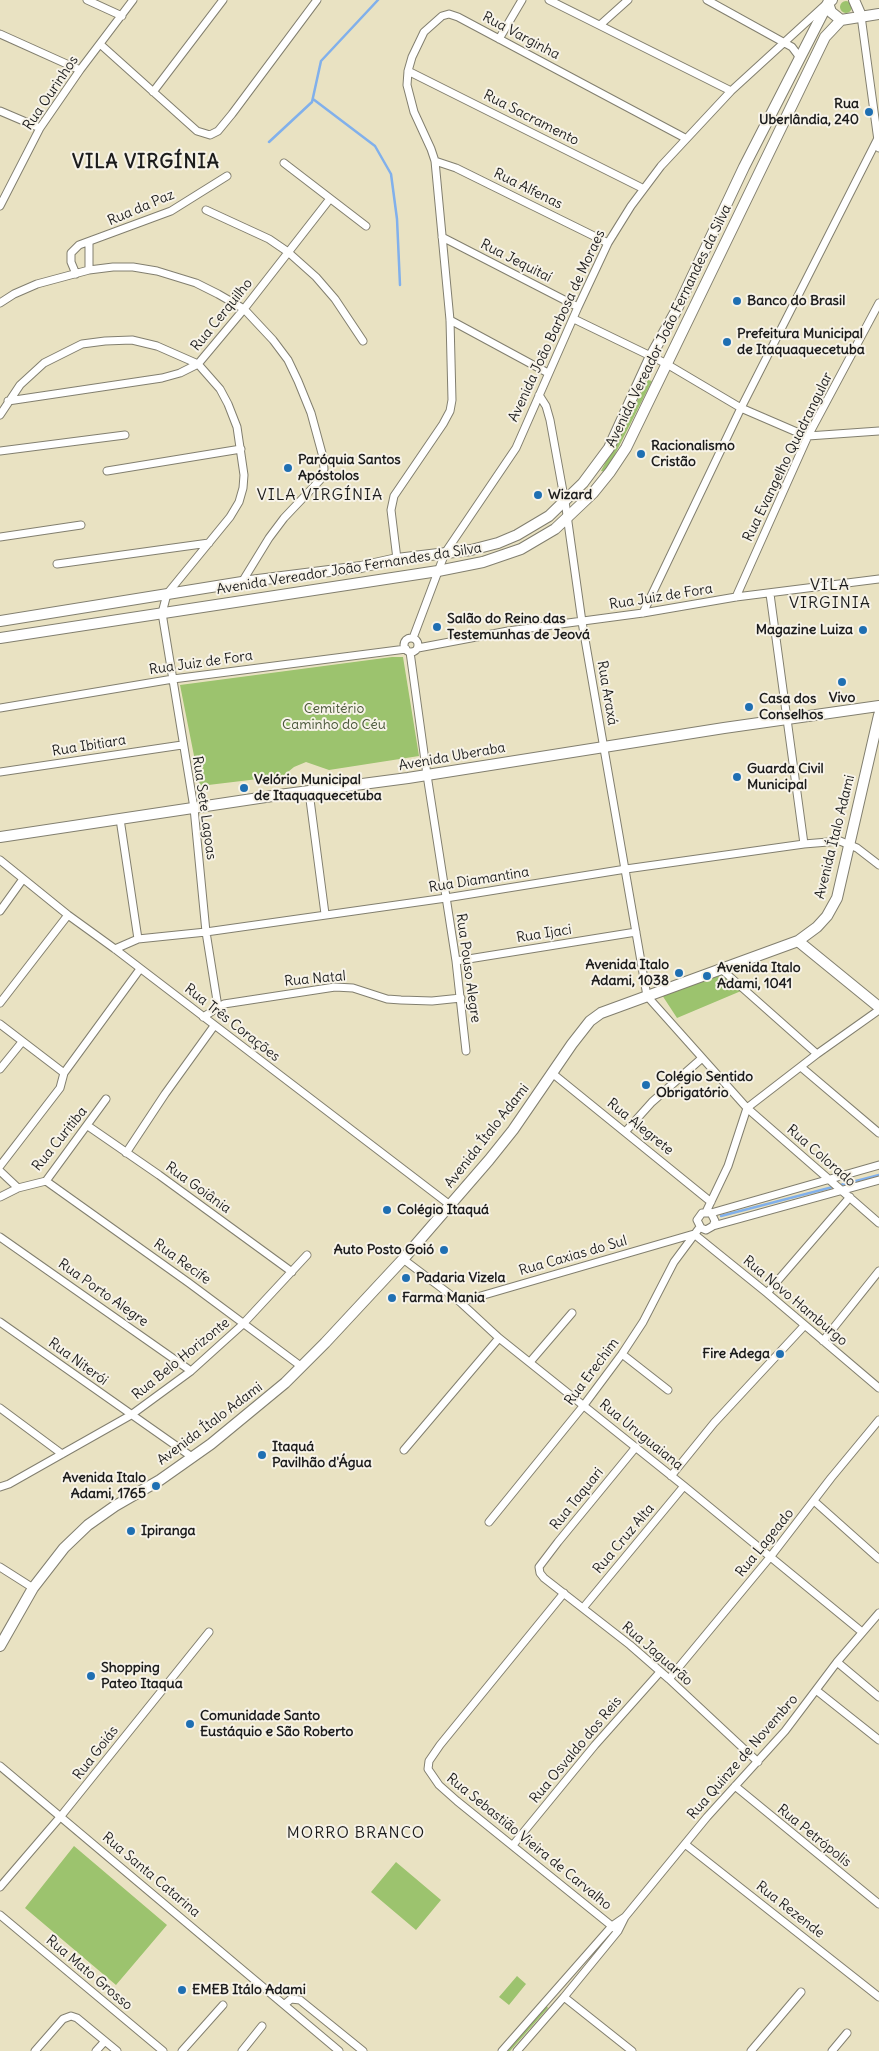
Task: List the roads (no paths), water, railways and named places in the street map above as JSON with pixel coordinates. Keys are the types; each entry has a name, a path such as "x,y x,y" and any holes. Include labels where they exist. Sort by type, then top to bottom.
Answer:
{"main road":[{"path":"854,0 861,16"},
{"path":"830,2 831,12 841,20 879,14"},
{"name":"Avenida Vereador João Fernandes da Silva","path":"0,621 242,582 361,567 397,559 486,546 517,535 549,516 565,503 597,466 609,448 651,356 676,311 728,202 830,2"},
{"name":"Avenida Vereador João Fernandes da Silva","path":"0,638 438,571 483,562 521,549 547,534 567,518 605,479 626,448 824,37 841,20"},
{"path":"728,202 741,210"},
{"path":"89,606 92,624"},
{"name":"Avenida Uberaba","path":"0,837 879,706"},
{"name":"Avenida Ítalo Adami","path":"0,1646 34,1588 64,1548 88,1525 115,1506 160,1480 192,1457 286,1383 302,1367 403,1259 513,1130 590,1021 601,1013 798,941 817,927 832,908 841,883 848,843 879,715"},
{"path":"798,941 879,1009"}],"street":[{"path":"88,0 122,16"},
{"name":"Rua Ourinhos","path":"0,206 40,128 80,70 133,0"},
{"path":"153,92 223,0"},
{"path":"100,44 197,131 210,135 218,132 316,0"},
{"path":"499,39 522,0"},
{"path":"549,0 731,91"},
{"path":"600,25 628,0"},
{"path":"707,0 792,47 799,60"},
{"name":"Avenida João Barbosa de Moraes","path":"438,571 445,553 516,448 548,372 608,243 642,188 731,91 782,43 830,2"},
{"name":"Rua Varginha","path":"397,559 391,510 394,496 443,424 450,411 452,400 450,320 435,161 409,96 408,70 424,32 442,16 449,14 458,17 686,138"},
{"path":"861,16 879,148"},
{"path":"0,34 80,70"},
{"name":"Rua Sacramento","path":"408,70 642,188"},
{"path":"0,111 40,128"},
{"path":"643,613 741,408 878,138"},
{"name":"Rua Alfenas","path":"435,161 456,168 608,243"},
{"path":"284,163 329,200 366,226"},
{"name":"Rua da Paz","path":"76,274 71,262 71,253 79,245 170,211 228,176"},
{"name":"Rua Cerquilho","path":"8,401 162,378 180,373 198,364 244,309 329,200"},
{"path":"206,210 269,239 288,252 316,277 329,292 347,314 363,341"},
{"name":"Rua Jequitaí","path":"442,238 578,306"},
{"path":"89,242 89,270"},
{"path":"0,303 14,294 37,284 89,270 123,267 157,271 196,283 244,309 274,340 288,360 311,413 324,456 324,468 320,480 278,526 242,582"},
{"name":"Rua Evangelho Quadrangular","path":"736,597 808,436 879,303"},
{"path":"574,319 666,363 741,408 808,436 879,431"},
{"path":"450,320 548,372"},
{"path":"0,415 20,386 44,363 82,344 105,341 132,340 157,346 198,364 220,389 237,427 244,475 243,488 239,502 209,543 167,594 162,613"},
{"name":"Rua Araxá","path":"539,395 546,406 550,420 565,503 582,622 647,996"},
{"path":"0,451 125,435"},
{"path":"107,471 241,449"},
{"path":"0,537 81,525"},
{"path":"57,564 209,543"},
{"path":"413,638 438,571"},
{"name":"Rua Juiz de Fora","path":"418,648 508,631 643,613 736,597 879,579"},
{"path":"770,594 804,844"},
{"name":"Rua Sete Lagoas","path":"162,613 194,808 206,932 218,1006"},
{"path":"413,638 418,643 418,648 414,651 408,651 405,641 413,638"},
{"name":"Rua Juiz de Fora","path":"0,708 173,679 408,651"},
{"name":"Rua Pouso Alegre","path":"408,651 456,961 466,1051"},
{"name":"Rua Ibitiara","path":"0,772 182,744"},
{"path":"309,792 325,914"},
{"path":"120,819 138,939"},
{"name":"Rua Diamantina","path":"115,949 138,939 206,932 446,898 626,869 804,844 840,841 848,843"},
{"path":"848,843 879,865"},
{"name":"Rua Três Corações","path":"0,860 68,915 450,1205"},
{"path":"0,911 23,879"},
{"path":"0,1003 68,915"},
{"name":"Rua Ijaci","path":"456,961 636,932"},
{"path":"720,968 817,1054"},
{"path":"0,1166 60,1088 64,1073 140,969"},
{"name":"Rua Natal","path":"203,1017 218,1006 239,1001 335,987 353,988 387,999 432,1002 461,998"},
{"name":"Rua Colorado","path":"647,996 701,1059 747,1108 879,1223"},
{"path":"708,1213 711,1202 728,1166 747,1108 879,1009"},
{"path":"0,1024 64,1073"},
{"path":"126,1153 165,1094 214,1026"},
{"path":"0,1070 22,1042"},
{"path":"626,1132 652,1102 701,1059"},
{"path":"801,1067 879,1134"},
{"name":"Rua Alegrete","path":"552,1073 711,1202"},
{"name":"Rua Curitiba","path":"0,1197 18,1188 46,1181 106,1099"},
{"name":"Rua Goiânia","path":"88,1126 292,1272"},
{"path":"708,1213 879,1165"},
{"path":"0,1170 18,1188"},
{"path":"700,1227 706,1230 841,1188 879,1180"},
{"name":"Rua Recife","path":"46,1181 244,1323 302,1367"},
{"path":"767,1293 850,1197"},
{"path":"708,1213 714,1217 714,1226"},
{"name":"Rua Erechim","path":"489,1522 584,1405 622,1354 643,1322 674,1262 700,1227 697,1220 698,1216 708,1213"},
{"name":"Rua Novo Hamburgo","path":"694,1234 878,1385"},
{"name":"Rua Caxias do Sul","path":"460,1302 694,1234"},
{"name":"Rua Porto Alegre","path":"0,1237 191,1371"},
{"name":"Rua Belo Horizonte","path":"0,1487 9,1484 131,1415 191,1371 244,1323 307,1256"},
{"name":"Rua Uruguaiana","path":"403,1259 460,1302 499,1338 771,1556 862,1632"},
{"path":"823,1341 879,1271"},
{"path":"530,1362 572,1313"},
{"name":"Rua Niterói","path":"0,1322 192,1457"},
{"path":"671,1476 721,1415 804,1326"},
{"path":"404,1450 499,1338"},
{"path":"622,1354 668,1390"},
{"path":"0,1408 62,1454"},
{"name":"Rua Lageado","path":"669,1680 879,1420"},
{"name":"Rua Taquari","path":"539,1567 636,1447"},
{"name":"Rua Cruz Alta","path":"583,1608 684,1486"},
{"path":"814,1501 879,1559"},
{"path":"0,1567 34,1588"},
{"name":"Rua Jaguarão","path":"539,1567 540,1573 544,1578 660,1672 758,1762"},
{"name":"Rua Sebastião Vieira de Carvalho","path":"564,1593 440,1745 429,1761 428,1769 439,1785 618,1931"},
{"name":"Rua Quinze de Novembro","path":"517,2051 618,1931 625,1917 685,1844 785,1731 837,1662 879,1613"},
{"name":"Rua Goiás","path":"0,1887 62,1816 209,1632"},
{"path":"837,1662 879,1697"},
{"name":"Rua Osvaldo dos Reis","path":"513,1845 595,1745 660,1672"},
{"path":"816,1690 879,1740"},
{"name":"Rua Santa Catarina","path":"0,1766 62,1816 339,2051"},
{"name":"Rua Petrópolis","path":"735,1786 879,1904"},
{"name":"Rua Rezende","path":"685,1844 879,1997"},
{"name":"Rua Mato Grosso","path":"0,1915 162,2051"},
{"name":"Rua Quinze de Novembro","path":"502,2051 612,1926 625,1917"},
{"path":"751,2051 802,1992"},
{"path":"564,1997 632,2051"},
{"path":"285,2004 292,1999 300,2000 363,2051"},
{"path":"547,1999 555,2007"},
{"path":"182,2051 222,2004"},
{"path":"35,2051 67,2017 77,2018 117,2051"},
{"path":"242,2051 262,2026"},
{"path":"832,2051 847,2033"},
{"path":"96,2051 105,2041"}],"waterway":[{"path":"269,142 312,102 321,61 378,0"},
{"path":"313,99 375,146 391,174 397,219 400,285"},
{"path":"721,1216 879,1175"}],"place":[{"name":"Rua Uberlândia, 240","path":"869,112"},
{"name":"Banco do Brasil","path":"737,301"},
{"name":"Prefeitura Municipal de Itaquaquecetuba","path":"727,342"},
{"name":"Racionalismo Cristão","path":"641,454"},
{"name":"Paróquia Santos Apóstolos","path":"288,468"},
{"name":"Wizard","path":"538,495"},
{"name":"Salão do Reino das Testemunhas de Jeová","path":"437,627"},
{"name":"Magazine Luiza","path":"863,630"},
{"name":"Vivo","path":"842,682"},
{"name":"Casa dos Conselhos","path":"749,707"},
{"name":"Guarda Civil Municipal","path":"737,777"},
{"name":"Velório Municipal de Itaquaquecetuba","path":"244,788"},
{"name":"Avenida Italo Adami, 1038","path":"679,973"},
{"name":"Avenida Italo Adami, 1041","path":"707,976"},
{"name":"Colégio Sentido Obrigatório","path":"646,1085"},
{"name":"Colégio Itaquá","path":"387,1210"},
{"name":"Auto Posto Goió","path":"444,1250"},
{"name":"Padaria Vizela","path":"406,1278"},
{"name":"Farma Mania","path":"392,1298"},
{"name":"Fire Adega","path":"780,1354"},
{"name":"Itaquá Pavilhão d'Água","path":"262,1455"},
{"name":"Avenida Italo Adami, 1765","path":"156,1486"},
{"name":"Ipiranga","path":"131,1531"},
{"name":"Shopping Pateo Itaqua","path":"91,1676"},
{"name":"Comunidade Santo Eustáquio e São Roberto","path":"190,1724"},
{"name":"EMEB Itálo Adami","path":"182,1990"}],"district":[{"name":"VILA VIRGÍNIA","path":"146,163"},
{"name":"VILA VIRGÍNIA","path":"320,495"},
{"name":"VILA VIRGINIA","path":"830,594"},
{"name":"MORRO BRANCO","path":"356,1833"}],"park label":[{"name":"Cemitério Caminho do Céu","path":"334,718"}]}
